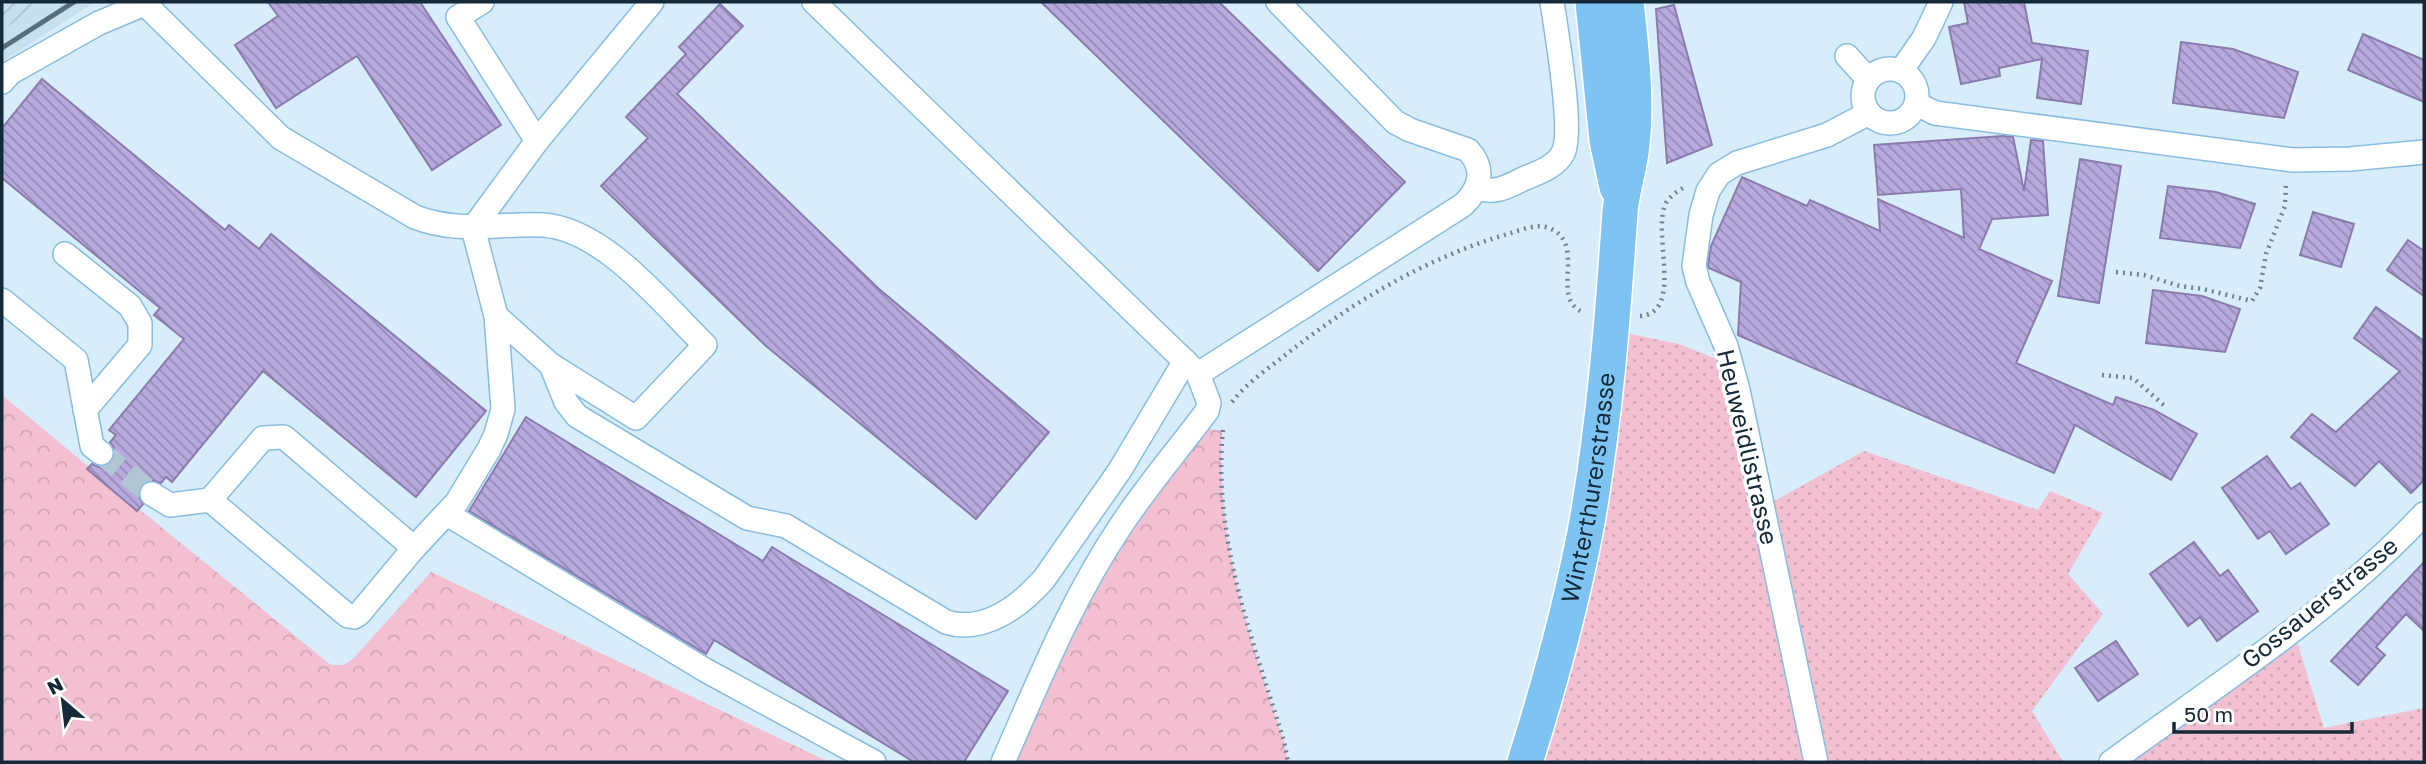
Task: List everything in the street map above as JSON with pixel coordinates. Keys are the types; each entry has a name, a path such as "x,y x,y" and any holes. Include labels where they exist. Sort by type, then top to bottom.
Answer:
{"highway":[{"path":"1593,2 1607,140 1621,208"},
{"path":"1621,208 1634,119 1626,2"},
{"name":"Winterthurerstrasse","path":"1525,762 1559,649 1587,520 1606,384 1621,208"}],"street":[{"path":"482,2 458,17 537,141"},
{"path":"473,228 537,141 652,2"},
{"path":"814,2 1192,368 1209,403 1207,411 1143,493 1096,565 1046,665 1003,762"},
{"path":"551,365 566,402 577,416 747,518 786,526 946,622 962,626 980,623 1003,614 1044,579 1192,368 1463,205 1477,188 1479,168 1475,157 1468,150 1395,122 1278,2"},
{"path":"1477,188 1492,191 1503,189 1552,165 1564,151 1564,96 1552,2"},
{"path":"1901,71 1924,38 1941,2"},
{"path":"2,82 10,73 99,23 147,3 281,138 415,217 446,227 542,225 562,227 579,233 601,246 629,270 705,345 636,418 551,365 496,316"},
{"path":"1847,56 1868,79"},
{"path":"1883,69 1901,71 1908,75 1917,88 1917,104 1912,113 1895,123 1876,120 1869,113 1863,96 1868,79 1883,69"},
{"path":"1917,104 1935,113 2284,159 2350,159 2424,152"},
{"path":"1715,179 1737,163 1827,135 1869,113"},
{"name":"Heuweidlistrasse","path":"1715,179 1703,203 1694,266 1732,365 1816,762"},
{"path":"210,500 351,617 359,614 457,502 489,449 501,422 503,409 496,316 473,228"},
{"path":"65,254 130,306 140,323 140,345 85,410"},
{"path":"2,300 76,360 92,446 101,453"},
{"path":"152,494 170,505 210,500 263,438 284,437 414,548"},
{"path":"447,514 705,670 874,762"},
{"name":"Gossauerstrasse","path":"2111,762 2335,597 2374,565 2424,514"}],"path":[{"path":"2116,272 2144,275 2180,286 2252,301 2260,288 2266,254 2285,206 2286,181 2271,176 2284,159"},
{"path":"1638,316 1654,312 1662,300 1662,224 1667,202 1675,192 1687,186 1715,179"},
{"path":"1229,409 1241,392 1278,361 1362,301 1415,270 1486,240 1524,229 1547,227 1563,238 1569,255 1569,300 1578,310 1589,314"},
{"path":"2102,375 2133,378 2165,407"},
{"path":"1224,424 1221,449 1224,498 1239,597 1284,741 1288,762"}],"shaded area":[{"path":"2,2 45,2 2,30"},
{"path":"45,2 95,2 2,62 2,30"}],"green space":[{"path":"1611,330 1679,344 1732,365 1762,508 1864,451 2038,510 2050,491 2103,513 2068,574 2103,614 2032,711 2063,762 1525,762"},
{"path":"2,395 137,511 139,509 331,665 343,665 352,660 431,572 829,762 2,762"},
{"path":"1195,427 1222,431 1224,512 1230,551 1248,627 1284,741 1288,762 1003,762 1046,665"},
{"path":"2293,629 2324,728 2424,708 2424,762 2111,762"}],"building":[{"path":"268,2 420,2 501,125 432,170 357,56 276,108 235,45 278,16"},
{"path":"1041,2 1219,2 1405,182 1318,271"},
{"path":"1964,2 2024,2 2032,43 2088,51 2081,104 2037,98 2042,59 1999,68 2000,76 1961,84 1949,27 1968,23"},
{"path":"720,4 743,26 677,94 878,288 1049,432 976,519 766,346 601,186 648,138 626,117 686,54 679,47"},
{"path":"1674,5 1712,145 1667,163 1656,9"},
{"path":"2363,34 2424,60 2424,102 2348,70"},
{"path":"2181,42 2233,49 2298,72 2284,118 2173,103"},
{"path":"42,79 225,230 229,225 259,249 271,234 486,411 416,497 263,371 172,482 166,477 161,483 152,480 140,486 138,494 143,504 137,511 87,469 92,464 98,467 106,466 112,461 114,448 110,442 116,435 109,430 184,339 154,315 160,308 2,178 2,128"},
{"path":"2013,137 2024,191 2031,140 2043,141 2048,215 1992,219 1979,249 2052,281 2016,363 2113,405 2116,397 2154,410 2197,434 2171,480 2075,425 2054,473 1738,335 1741,282 1709,268 1708,265 1711,246 1742,177 1807,206 1810,200 1880,231 1878,199 1964,238 1961,189 1878,195 1874,145"},
{"path":"2080,159 2121,166 2099,303 2058,296"},
{"path":"2168,186 2216,192 2255,204 2240,248 2160,238"},
{"path":"2313,212 2354,224 2341,267 2300,255"},
{"path":"2408,240 2424,251 2424,296 2387,270"},
{"path":"2153,290 2202,296 2240,309 2225,352 2146,343"},
{"path":"2376,307 2424,341 2424,480 2411,493 2379,461 2355,486 2291,437 2312,414 2336,432 2400,371 2354,338"},
{"path":"526,417 763,561 772,547 1008,691 964,762 914,762 714,640 706,654 469,511"},
{"path":"2267,456 2291,489 2300,483 2329,524 2286,554 2270,531 2258,539 2222,488"},
{"path":"2194,542 2220,576 2228,570 2258,611 2217,641 2200,617 2188,626 2150,574"},
{"path":"2424,562 2424,631 2406,614 2376,647 2385,655 2358,685 2331,661"},
{"path":"2116,641 2138,674 2098,701 2075,668"}],"tunnel":[{"path":"101,453 152,494"}],"railway":[{"path":"2,48 74,2"}]}
